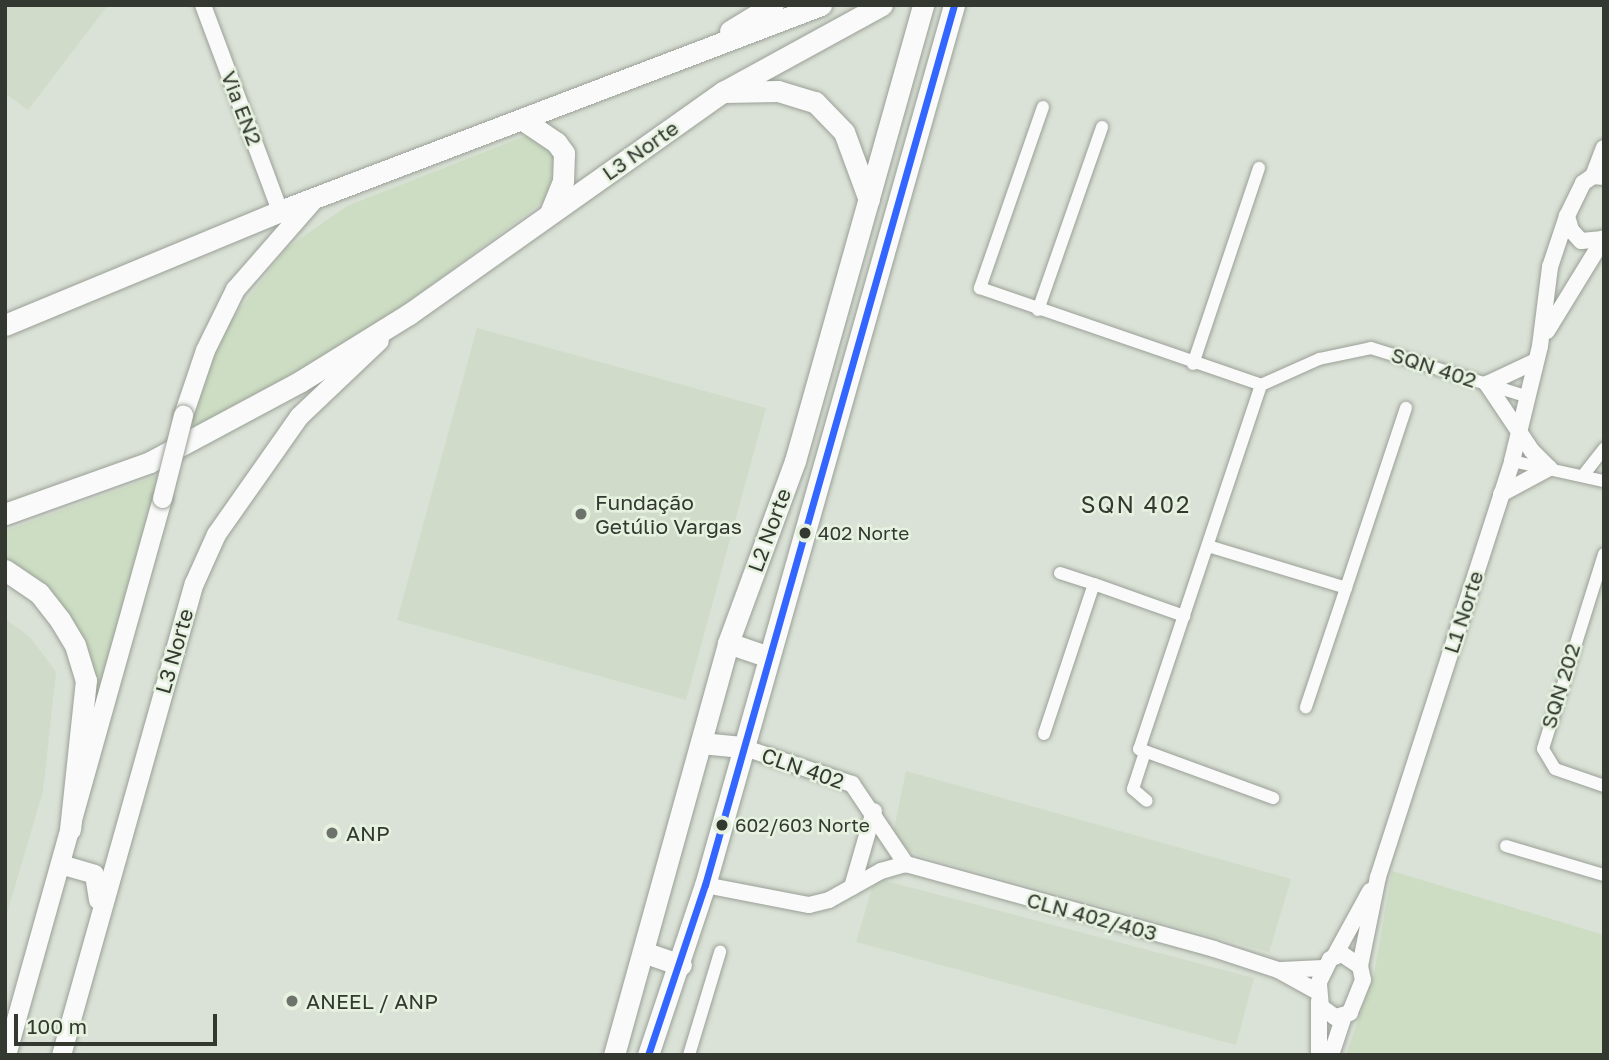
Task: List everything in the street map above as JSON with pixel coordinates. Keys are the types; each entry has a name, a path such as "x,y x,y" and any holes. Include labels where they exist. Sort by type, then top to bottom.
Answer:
{"main road":[{"path":"690,55 773,5"},
{"path":"5,325 280,211 821,5"},
{"name":"L3 Norte","path":"5,514 138,466 206,434 409,314 723,92 882,5"},
{"name":"L2 Norte","path":"648,1055 681,965 705,885 953,6"},
{"name":"L2 Norte","path":"614,1055 728,643 795,461 870,203 922,8"},
{"path":"723,92 778,91 815,102 850,143 870,203"},
{"path":"523,120 545,133 564,153 564,181 550,213"},
{"path":"6,1055 183,415 205,349 235,289 313,200"},
{"name":"L3 Norte","path":"61,1055 97,919 194,583 216,534 299,416 409,314"},
{"path":"5,570 39,593 60,620 75,645 86,680 70,829"},
{"path":"728,643 769,657"},
{"path":"701,743 742,747"},
{"path":"60,864 94,874 99,880 97,919"},
{"path":"642,952 681,965"}],"street":[{"name":"Via EN2","path":"203,5 280,211"},
{"path":"1043,107 980,288 1193,364 1261,385 1139,749 1273,797"},
{"path":"1038,310 1102,127"},
{"name":"L1 Norte","path":"1360,966 1378,877 1512,461 1538,353 1550,267 1567,216 1583,183 1598,176 1604,148"},
{"path":"1193,364 1259,168"},
{"path":"1567,216 1571,230 1581,241 1603,239"},
{"name":"L1 Norte","path":"1538,353 1559,305 1603,239"},
{"name":"SQN 402","path":"1261,385 1319,359 1371,348 1528,397"},
{"path":"1538,353 1487,384 1520,428 1532,451 1549,468"},
{"path":"1306,707 1406,408"},
{"path":"1585,473 1604,449"},
{"path":"1512,461 1585,473 1604,481"},
{"path":"1501,494 1549,468"},
{"path":"1208,545 1346,588"},
{"name":"SQN 202","path":"1603,783 1555,769 1543,749 1604,554"},
{"path":"1060,573 1184,616"},
{"path":"1044,734 1094,584"},
{"name":"CLN 402","path":"742,747 852,784 874,811 906,864"},
{"path":"1145,752 1133,789 1147,801"},
{"path":"852,887 874,811"},
{"path":"1506,846 1604,875"},
{"path":"705,885 786,904 809,905 881,871 906,864"},
{"name":"CLN 402/403","path":"906,864 1279,970 1323,968"},
{"name":"L1 Norte","path":"1335,955 1378,877"},
{"path":"689,1055 720,952"},
{"path":"1319,1055 1318,997 1323,968 1335,955 1360,966 1360,994 1344,1016 1331,1055"},
{"name":"CLN 402/403","path":"1279,970 1318,997"},
{"path":"1318,997 1326,1012 1344,1016"}],"shaded area":[{"path":"5,5 108,5 28,110 5,93"},
{"path":"528,135 547,142 558,162 549,197 348,347 187,439 204,379 226,327 287,248 347,206"},
{"name":"Fundação Getúlio Vargas","path":"477,328 766,408 686,700 397,620"},
{"path":"159,475 97,699 95,681 5,566 5,531"},
{"path":"5,619 30,637 56,672 43,791 5,920"},
{"path":"906,771 1291,879 1269,952 918,855 892,839"},
{"path":"1392,871 1604,935 1604,1055 1346,1055 1374,975"},
{"path":"875,878 1254,978 1236,1045 856,942"}],"transit line":[{"path":"648,1055 705,885 954,5"}],"place":[{"name":"Fundação Getúlio Vargas","path":"581,514"},
{"name":"402 Norte","path":"805,533"},
{"name":"602/603 Norte","path":"722,825"},
{"name":"ANP","path":"332,833"},
{"name":"ANEEL / ANP","path":"292,1001"}],"district":[{"name":"SQN 402","path":"1136,504"}]}
